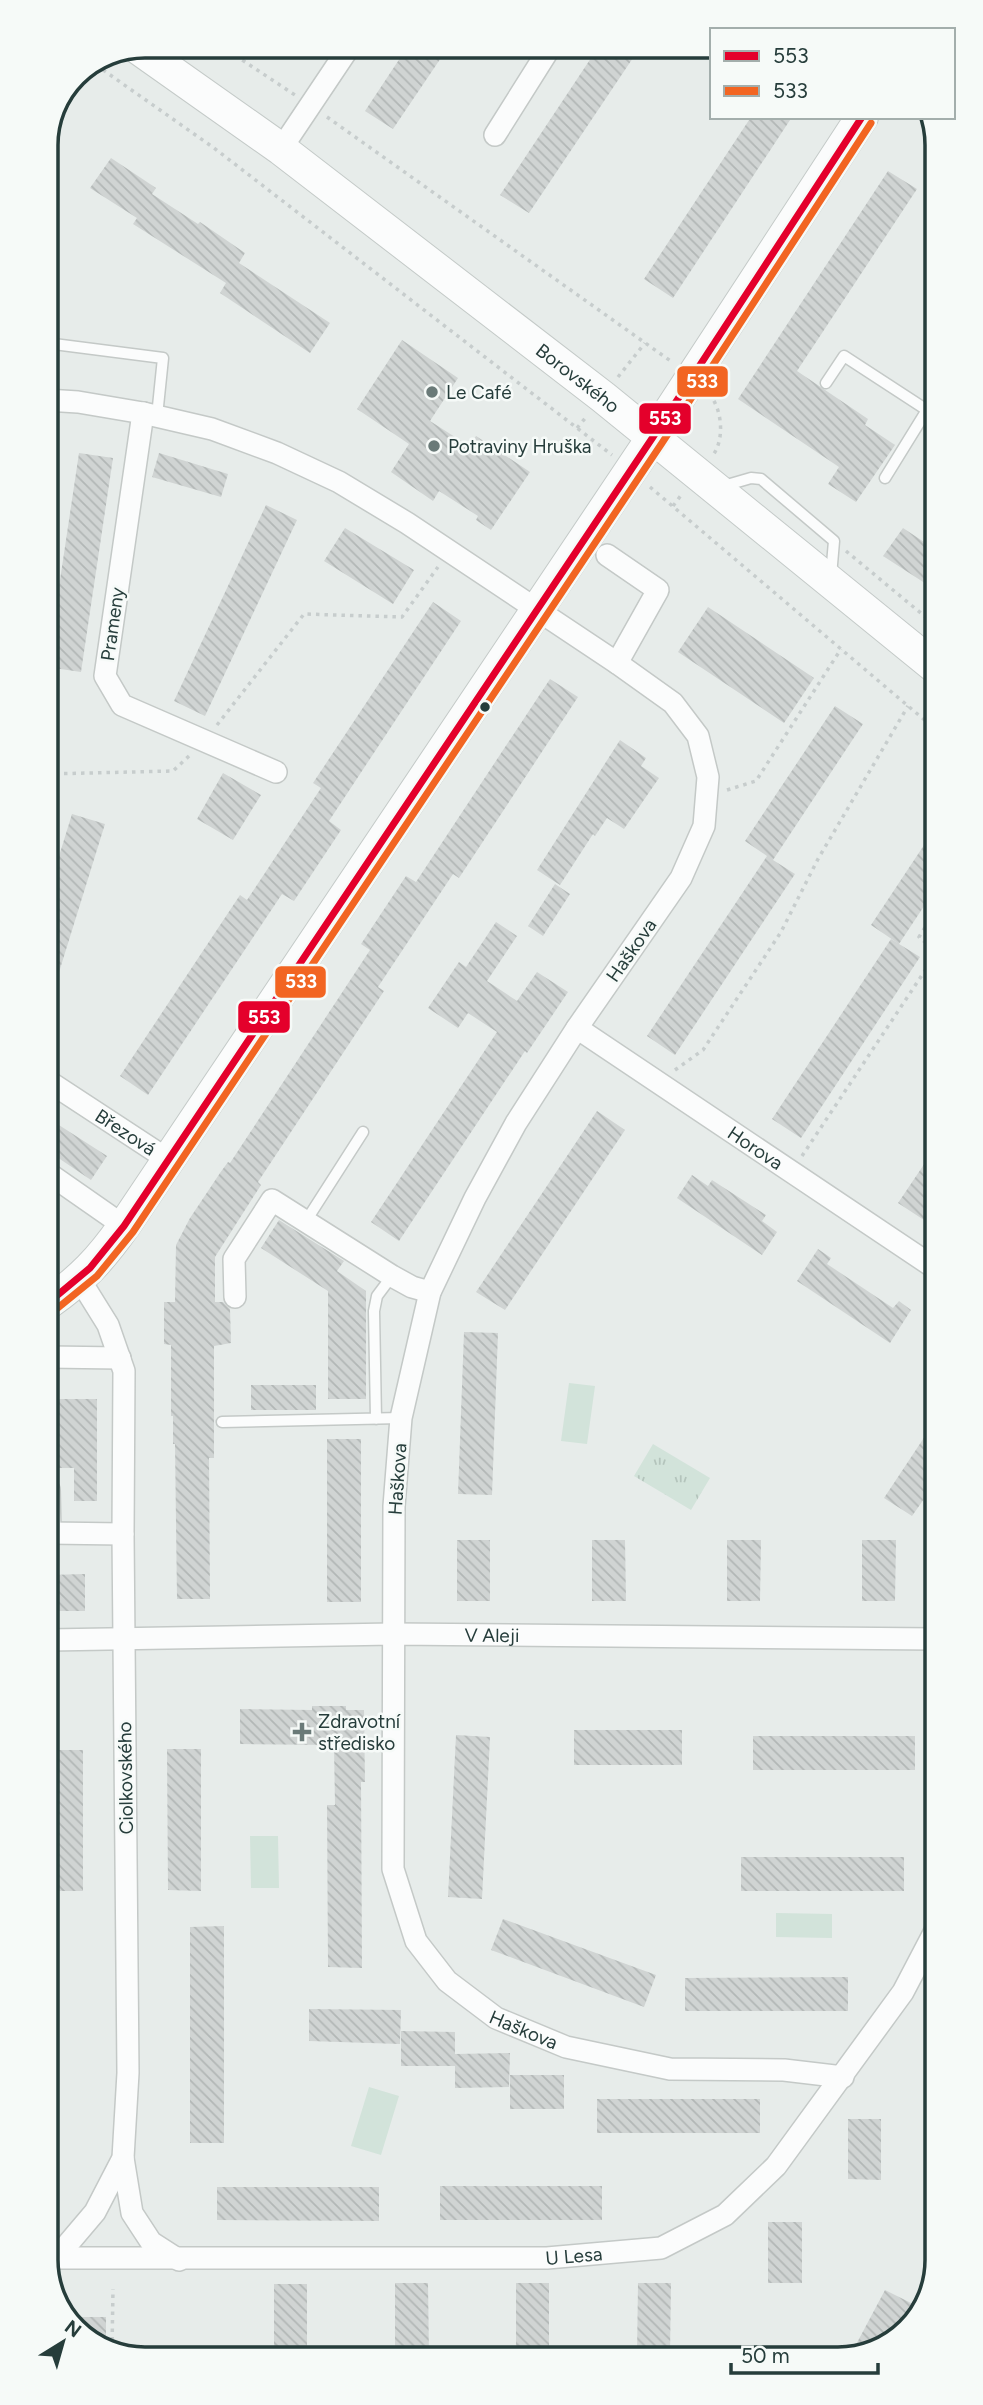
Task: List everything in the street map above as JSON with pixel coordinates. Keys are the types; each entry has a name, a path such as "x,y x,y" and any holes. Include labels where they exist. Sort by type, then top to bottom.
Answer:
{"street":[{"name":"Borovského","path":"152,58 281,149 653,438 925,659"},
{"path":"281,149 342,58"},
{"path":"495,135 543,58"},
{"path":"58,1296 80,1280 124,1226 653,438 861,119"},
{"path":"58,401 150,415 212,429 276,453 339,482 537,611"},
{"name":"Prameny","path":"150,415 105,676 122,705 276,772"},
{"path":"607,555 658,590 617,663"},
{"name":"Haškova","path":"537,611 673,703 698,736 708,777 704,826 681,878 577,1028 516,1123 475,1198 430,1292 401,1418 394,1506 393,1869 416,1941 447,1981 496,2018 566,2047 670,2069 784,2070 843,2077"},
{"name":"Horova","path":"577,1028 925,1261"},
{"name":"Březová","path":"58,1088 167,1159"},
{"path":"58,1180 124,1226"},
{"path":"235,1297 234,1259 272,1200 392,1276 412,1287 430,1292"},
{"name":"Ciolkovského","path":"58,2254 95,2212 123,2158 128,2073 124,1371 108,1325 80,1280"},
{"path":"58,1357 120,1358"},
{"path":"58,1533 123,1534"},
{"name":"V Aleji","path":"58,1640 392,1634 925,1639"},
{"name":"U Lesa","path":"58,2260 547,2258 661,2248 724,2215 776,2166 903,1992 925,1950"},
{"path":"123,2158 132,2213 151,2242 179,2260"}],"lane":[{"path":"58,345 163,358 150,415"},
{"path":"826,383 844,356 925,409"},
{"path":"885,478 925,419"},
{"path":"716,488 751,478 761,479 834,541 831,582"},
{"path":"306,1221 363,1132"},
{"path":"376,1419 374,1311 377,1296 392,1276"},
{"path":"222,1422 401,1418"}],"path":[{"path":"239,58 311,105 693,377 716,402 720,426 719,447"},
{"path":"102,69 214,148 631,470 925,720"},
{"path":"834,541 925,617"},
{"path":"58,774 173,771 204,741 304,614 402,617 450,552"},
{"path":"706,797 756,781 841,649"},
{"path":"661,1084 677,1067 703,1050 781,932 818,859 908,706"},
{"path":"925,927 919,936 925,942"},
{"path":"792,1172 925,971"},
{"path":"112,2341 113,2289"}],"green space":[{"path":"569,1383 595,1386 587,1444 561,1441"},
{"path":"653,1444 710,1478 691,1510 634,1476"},
{"path":"250,1836 278,1836 279,1888 251,1888"},
{"path":"776,1913 832,1914 832,1938 776,1937"},
{"path":"369,2087 399,2096 381,2155 351,2146"}],"building":[{"path":"400,58 441,58 393,129 365,111"},
{"path":"591,58 633,58 529,213 500,195"},
{"path":"750,119 791,119 673,298 644,279"},
{"path":"111,158 156,188 152,194 245,253 239,263 330,323 310,353 220,293 226,283 133,224 137,218 90,188"},
{"path":"888,171 917,189 797,371 868,419 865,425 895,445 856,502 828,484 839,467 738,399"},
{"path":"402,340 458,378 430,421 469,446 476,436 530,472 491,530 476,520 478,516 439,491 433,501 391,472 409,444 357,409"},
{"path":"79,453 113,458 81,672 58,669 58,593"},
{"path":"159,453 228,474 221,497 152,477"},
{"path":"266,505 297,520 205,716 174,701"},
{"path":"345,528 414,570 393,604 324,561"},
{"path":"903,528 925,543 925,583 883,556"},
{"path":"433,602 461,621 329,821 341,830 294,901 282,894 148,1095 120,1076 240,895 247,900 321,788 313,783"},
{"path":"708,607 814,678 784,723 678,652"},
{"path":"550,679 578,697 459,878 453,874 378,987 384,991 258,1182 261,1185 215,1257 215,1302 223,1302 230,1309 231,1343 214,1346 214,1458 209,1458 210,1599 177,1599 171,1345 164,1344 164,1302 175,1302 176,1245 190,1218 228,1162 230,1163 370,950 361,944 406,876 416,882"},
{"path":"835,706 863,724 773,860 795,874 675,1055 647,1036 767,856 745,841"},
{"path":"620,740 646,758 641,766 659,778 624,829 607,818 595,836 593,834 560,885 537,870"},
{"path":"223,773 261,795 233,840 197,819"},
{"path":"72,814 105,824 58,975 58,859"},
{"path":"925,844 925,905 899,944 871,925"},
{"path":"555,884 570,894 543,936 528,926"},
{"path":"496,922 517,936 487,981 517,1001 537,972 568,992 527,1053 525,1051 399,1241 371,1222 497,1032 468,1013 458,1028 428,1008 459,962 466,967"},
{"path":"891,939 920,957 801,1138 772,1119"},
{"path":"597,1111 625,1130 505,1310 476,1292"},
{"path":"58,1124 107,1156 91,1180 58,1158"},
{"path":"925,1163 925,1221 898,1203"},
{"path":"692,1175 708,1186 712,1180 766,1215 762,1221 777,1232 762,1255 677,1198"},
{"path":"279,1220 344,1261 337,1271 366,1291 366,1399 328,1399 328,1291 261,1248"},
{"path":"818,1249 831,1258 827,1264 893,1308 899,1301 911,1310 890,1343 797,1281"},
{"path":"464,1332 498,1333 492,1495 458,1494"},
{"path":"251,1385 316,1385 316,1410 251,1410"},
{"path":"58,1399 97,1399 97,1501 74,1501 74,1468 58,1468"},
{"path":"925,1436 925,1498 912,1516 884,1498"},
{"path":"327,1439 361,1439 361,1602 327,1602"},
{"path":"457,1540 490,1540 490,1601 457,1601"},
{"path":"592,1540 625,1540 626,1601 592,1601"},
{"path":"727,1540 761,1540 760,1601 727,1601"},
{"path":"862,1540 896,1540 895,1601 862,1601"},
{"path":"85,1574 85,1611 58,1611 58,1575"},
{"path":"312,1706 346,1706 346,1710 364,1710 365,1782 361,1782 362,1968 328,1967 327,1805 335,1805 334,1745 240,1744 240,1709 312,1710"},
{"path":"574,1730 682,1730 682,1765 574,1765"},
{"path":"456,1735 490,1737 482,1899 448,1897"},
{"path":"753,1736 915,1736 915,1770 753,1770"},
{"path":"167,1749 201,1749 201,1891 168,1890"},
{"path":"58,1750 83,1750 83,1891 58,1891"},
{"path":"741,1857 904,1857 904,1891 741,1891"},
{"path":"503,1919 656,1975 644,2007 491,1950"},
{"path":"224,1926 224,2143 190,2143 190,1927"},
{"path":"848,1977 848,2011 685,2011 685,1978"},
{"path":"309,2009 401,2010 400,2044 309,2041"},
{"path":"401,2031 455,2032 455,2066 401,2066"},
{"path":"510,2053 509,2087 455,2088 455,2054"},
{"path":"510,2075 564,2075 564,2109 510,2109"},
{"path":"597,2099 760,2099 760,2133 597,2133"},
{"path":"848,2119 881,2119 881,2180 848,2179"},
{"path":"440,2186 602,2186 602,2220 440,2220"},
{"path":"217,2187 379,2187 379,2221 217,2220"},
{"path":"768,2222 802,2222 802,2283 768,2283"},
{"path":"395,2283 428,2283 429,2347 395,2347"},
{"path":"516,2283 549,2283 549,2347 516,2347"},
{"path":"638,2283 671,2283 670,2347 637,2347"},
{"path":"274,2284 307,2284 307,2347 274,2347"},
{"path":"885,2290 914,2304 887,2333 855,2346"},
{"path":"98,2317 106,2317 106,2338 98,2334"}],"transit line":[{"name":"553","path":"58,1295 90,1268 124,1226 653,437 861,119"},
{"name":"533","path":"58,1308 97,1276 133,1232 662,443 871,123"}],"place":[{"name":"Le Café","path":"432,392"},
{"name":"Potraviny Hruška","path":"434,446"},
{"name":"Zdravotní středisko","path":"302,1732"}]}
